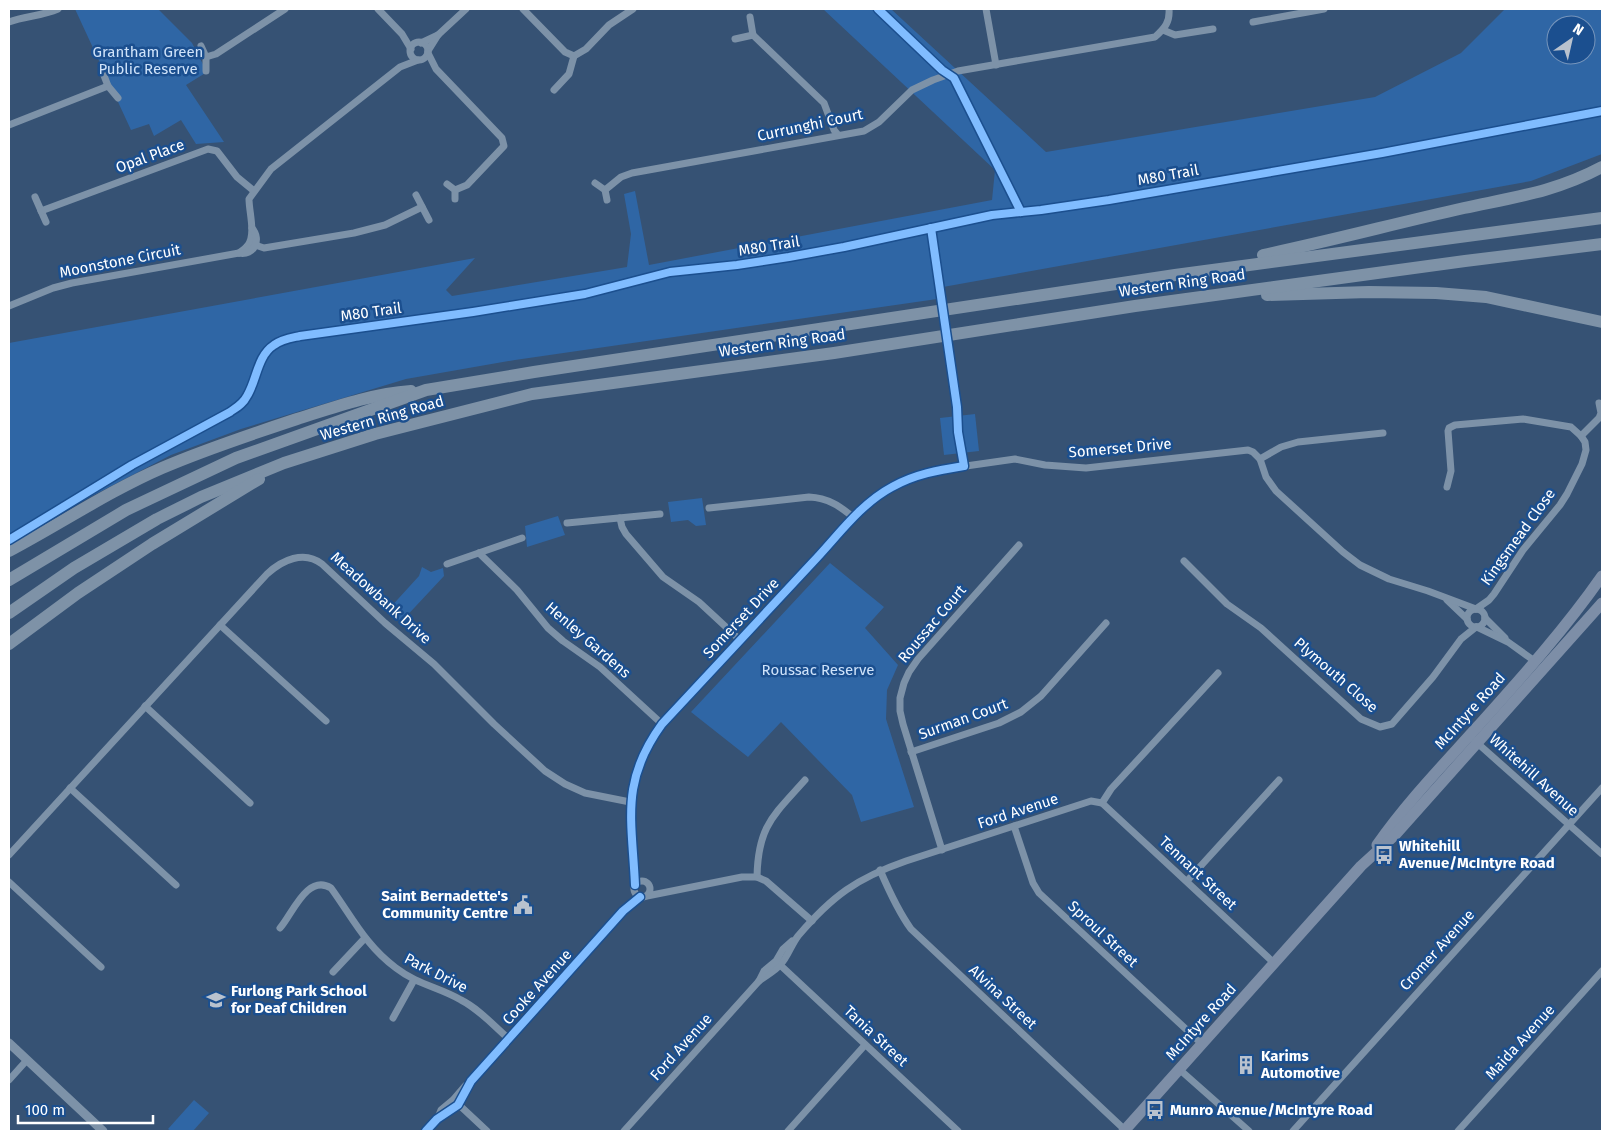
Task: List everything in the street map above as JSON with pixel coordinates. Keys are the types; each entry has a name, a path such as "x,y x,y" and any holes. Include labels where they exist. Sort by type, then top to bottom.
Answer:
{"highway":[{"path":"1175,275 1318,244 1465,208 1540,193 1572,182 1602,167"},
{"name":"Western Ring Road","path":"9,580 126,510 236,458 426,390 1175,275 1602,218"},
{"name":"Western Ring Road","path":"9,613 74,568 157,519 201,497 284,463 375,434 532,394 824,354 1135,306 1465,260 1602,244"},
{"path":"1135,306 1259,295 1369,292 1436,294 1486,297 1602,322"},
{"path":"9,551 39,535 78,510 170,465 241,438 336,406 386,393 426,390"},
{"path":"9,644 78,593 152,544 236,495 284,463"}],"main road":[{"name":"McIntyre Road","path":"1473,740 1602,576"},
{"name":"McIntyre Road","path":"1124,1130 1361,866 1388,829 1435,773 1473,740 1544,669 1602,603"}],"street":[{"path":"9,22 18,18 48,13 58,9"},
{"path":"206,57 216,54 285,9"},
{"path":"378,9 402,34 413,58 436,69 502,138 504,146 467,185 455,190"},
{"path":"422,207 385,225 354,233 264,248 252,244 248,199 272,169 400,67 426,56 438,35 466,9"},
{"path":"523,9 565,52 574,56"},
{"path":"554,90 571,71 574,56 586,49 609,25 633,9"},
{"path":"986,9 996,65"},
{"path":"1169,9 1170,20 1163,30 1175,35 1214,29"},
{"path":"1253,22 1302,11 1324,9"},
{"path":"750,17 753,35 824,103 834,130 838,135"},
{"name":"Currunghi Court","path":"605,190 621,177 632,173 864,131 879,122 912,90 933,80 958,72 1156,37 1163,30"},
{"path":"402,34 425,45 436,69"},
{"path":"400,67 414,44 438,35"},
{"path":"735,39 753,35"},
{"path":"201,46 206,57 206,71"},
{"path":"103,72 108,86 118,98"},
{"path":"9,125 108,86"},
{"name":"Opal Place","path":"41,210 208,149 218,151 237,177 254,191"},
{"path":"595,183 605,190 607,200"},
{"path":"446,184 455,190"},
{"path":"455,190 455,199"},
{"path":"416,195 429,220"},
{"path":"35,197 46,222"},
{"name":"Moonstone Circuit","path":"9,306 53,288 72,283 239,254 252,244"},
{"path":"1447,487 1451,471 1449,428 1455,425 1523,419 1571,428 1581,436 1601,413 1599,403"},
{"path":"1383,433 1298,442 1281,447 1260,459 1266,476 1276,491 1351,559 1380,576 1483,612 1485,617 1508,642"},
{"name":"Kingsmead Close","path":"1485,617 1489,600 1523,550 1567,494 1584,457 1585,442 1581,436"},
{"name":"Somerset Drive","path":"639,893 634,860 630,802 637,770 648,744 662,724 873,499 909,478 931,471 1015,459 1069,468 1086,468 1248,450 1260,459"},
{"path":"709,508 817,497 834,503 854,518"},
{"path":"567,523 660,514"},
{"path":"620,518 626,534 663,577 699,602 740,640"},
{"path":"447,564 522,538"},
{"name":"Roussac Court","path":"942,850 911,752 900,711 900,698 909,672 918,659 1019,545"},
{"name":"Henley Gardens","path":"479,553 517,590 548,628 600,668 662,724"},
{"name":"Meadowbank Drive","path":"9,854 274,567 304,556 317,560 385,623 434,664 494,724 545,771 565,784 585,793 630,802"},
{"name":"Plymouth Close","path":"1184,560 1227,604 1256,624 1361,719 1380,727 1392,724 1461,639 1477,627"},
{"path":"1442,597 1454,605 1470,625 1508,642 1544,669"},
{"name":"Kingsmead Close","path":"1476,609 1489,600"},
{"path":"1467,620 1469,614 1476,609"},
{"path":"1477,627 1482,625 1485,617"},
{"name":"Plymouth Close","path":"1461,639 1467,620"},
{"name":"Surman Court","path":"911,752 999,723 1021,712 1041,696 1106,623"},
{"path":"220,625 326,722"},
{"path":"1102,803 1111,789 1218,673"},
{"path":"145,706 250,803"},
{"name":"Whitehill Avenue","path":"1473,740 1602,854"},
{"path":"757,877 759,850 765,830 778,810 805,780"},
{"path":"1187,882 1279,780"},
{"path":"70,788 176,885"},
{"name":"Cromer Avenue","path":"1293,1131 1602,788"},
{"name":"Ford Avenue","path":"624,1131 758,981 764,971 778,963 783,950 839,894 853,884 880,870 1014,826 1091,801 1102,803"},
{"name":"Tennant Street","path":"1102,803 1274,963"},
{"name":"Sproul Street","path":"1014,826 1033,883 1039,893 1202,1044"},
{"name":"Somerset Drive","path":"634,860 642,881"},
{"name":"Alvina Street","path":"880,870 892,899 911,929 1124,1130"},
{"path":"639,893 669,890 742,877 757,877 775,888 812,921"},
{"path":"639,893 638,882 642,881 647,882 650,886 669,890"},
{"path":"9,882 101,967"},
{"name":"Park Drive","path":"280,928 290,916 302,894 322,884 331,888 352,922 394,967 414,980 462,1000 509,1039"},
{"path":"639,893 650,891 650,886"},
{"name":"Cooke Avenue","path":"426,1131 437,1119 441,1110 456,1102 462,1088 471,1081 639,893"},
{"path":"333,972 365,938"},
{"name":"Tania Street","path":"778,963 956,1130"},
{"name":"Maida Avenue","path":"1458,1131 1602,970"},
{"path":"393,1018 414,980"},
{"path":"9,1043 103,1131"},
{"path":"788,1131 865,1045"},
{"path":"9,1080 27,1060"},
{"path":"1179,1069 1249,1131"},
{"path":"456,1102 487,1131"}],"green space":[{"name":"Grantham Green Public Reserve","path":"75,9 158,9 192,43 207,72 186,85 224,142 196,144 181,120 154,136 149,124 131,130"},
{"path":"823,9 891,9 1046,152 1375,97 1461,53 1505,9 1602,9 1602,154 1531,181 943,287 941,277 935,277 937,299 515,360 406,379 241,429 171,455 9,539 9,343 475,258 446,290 452,296 627,267 631,234 624,194 635,191 649,265 992,200 995,170"},
{"path":"975,414 979,451 944,455 940,418"},
{"path":"702,498 706,525 696,526 688,520 671,522 668,502"},
{"path":"558,516 565,535 527,547 525,526"},
{"name":"Roussac Reserve","path":"830,563 884,607 865,628 898,665 887,690 886,719 914,807 861,822 852,795 781,722 748,757 691,712"},
{"path":"422,567 431,572 443,568 444,576 401,622 388,610 419,576"},
{"path":"194,1100 209,1113 193,1131 171,1131 168,1129"}],"cycle path":[{"path":"878,9 942,70 954,78 1021,212"},
{"name":"M80 Trail","path":"9,540 132,465 237,407 244,401 250,390 264,355 274,345 287,339 585,294 670,272 789,257 992,215 1109,200 1382,153 1602,111"},
{"path":"635,885 631,820 634,783 649,745 662,724 849,522 870,502 880,494 909,479 936,471 964,466 931,228"},
{"path":"426,1131 437,1119 458,1105 471,1081 623,911 640,897"}],"place":[{"name":"Whitehill Avenue/McIntyre Road","path":"1384,855"},
{"name":"Saint Bernadette's Community Centre","path":"523,905"},
{"name":"Furlong Park School for Deaf Children","path":"216,1000"},
{"name":"Karims Automotive","path":"1246,1065"},
{"name":"Munro Avenue/McIntyre Road","path":"1155,1110"}]}
